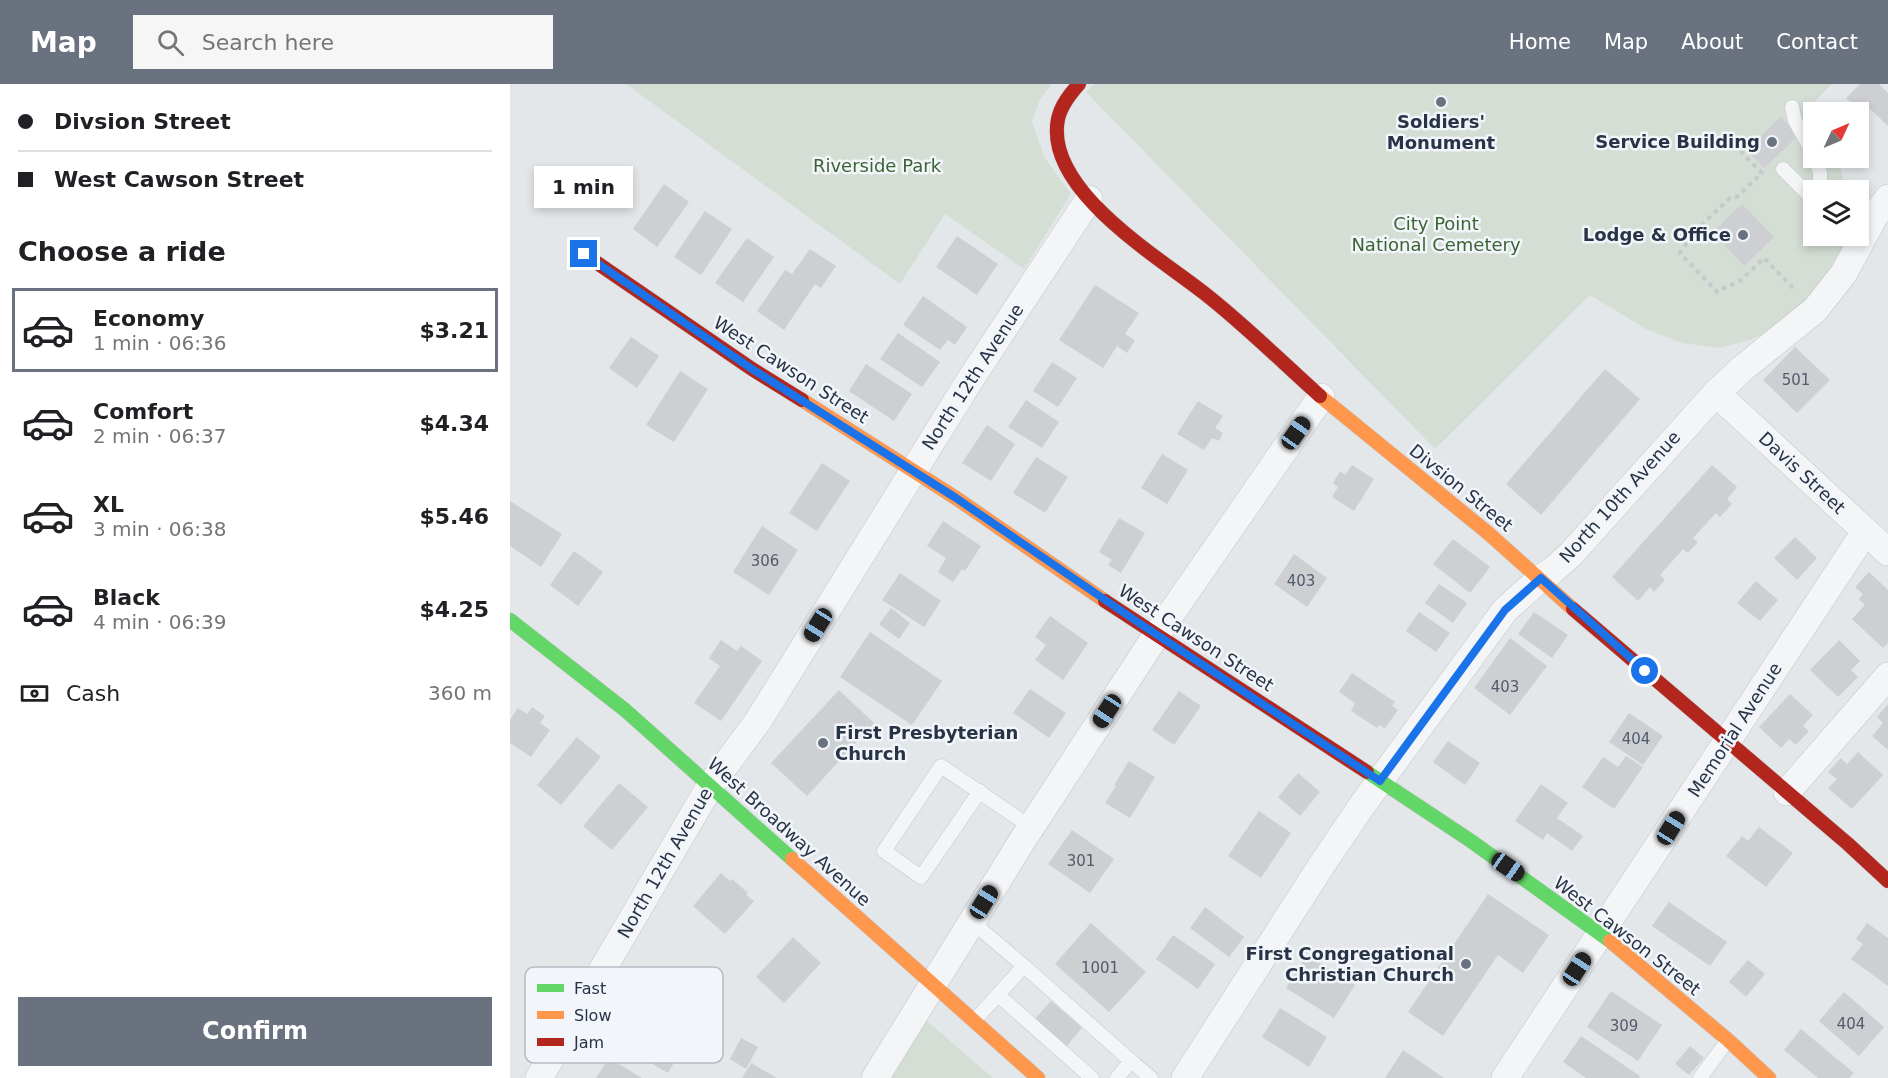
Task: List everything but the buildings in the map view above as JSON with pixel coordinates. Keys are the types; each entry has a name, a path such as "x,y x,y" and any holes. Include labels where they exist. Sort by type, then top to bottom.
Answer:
{"street":[{"name":"Divsion Street","path":"1078,84 1065,101 1058,119 1058,145 1070,174 1089,199 1114,224 1206,294 1321,397 1541,578 1596,629 1886,876"},
{"name":"North 10th Avenue","path":"1869,223 1888,198"},
{"name":"North 12th Avenue","path":"604,967 710,786 758,722 970,380 1089,199"},
{"name":"North 10th Avenue","path":"1185,1078 1323,863 1505,610 1570,555 1716,393 1743,368 1815,310 1844,273 1853,246"},
{"name":"West Cawson Street","path":"584,254 752,369 956,498 1156,634 1471,841 1601,933 1728,1040 1769,1078"},
{"name":"Davis Street","path":"1716,393 1888,552"},
{"path":"875,1078 1031,826 1156,634 1321,397"},
{"name":"Memorial Avenue","path":"1505,1078 1865,532"},
{"name":"West Broadway Avenue","path":"510,620 625,710 1038,1078"},
{"path":"1786,792 1888,676"},
{"name":"North 12th Avenue","path":"539,1078 548,1063"}],"lane":[{"path":"1792,107 1795,121 1803,136"},
{"path":"1783,169 1803,186"},
{"path":"980,791 921,878 884,851 941,766 980,791 1031,826"},
{"path":"972,922 1151,1078"},
{"path":"974,1021 1024,966"},
{"path":"998,995 1092,1078"},
{"path":"1700,1078 1728,1040"},
{"path":"1117,1078 1131,1061"}],"path":[{"path":"1718,293 1680,254 1694,232 1762,173 1740,151"},
{"path":"1722,289 1740,281 1764,258 1815,310"}],"green space":[{"name":"Riverside Park","path":"626,84 1052,84 1040,99 1032,122 1045,158 1071,194 1024,269 945,214 900,284"},
{"name":"City Point National Cemetery","path":"1094,84 1832,84 1814,102 1803,102 1803,168 1840,168 1844,180 1803,180 1803,246 1842,246 1832,275 1782,325 1753,339 1719,348 1682,343 1646,329 1590,295 1435,449 1086,92"},
{"path":"926,1020 993,1078 892,1078"}],"traffic: fast":[{"path":"510,620 625,710 792,859"},
{"path":"1367,772 1471,841 1610,941"}],"traffic: slow":[{"path":"1320,396 1488,533 1573,609"},
{"path":"802,400 956,498 1105,601"},
{"path":"792,859 1038,1078"},
{"path":"1610,941 1728,1040 1769,1078"}],"traffic: jam":[{"path":"1079,84 1066,100 1059,114 1058,145 1068,171 1086,195 1133,240 1234,318 1320,396"},
{"path":"584,254 752,369 802,400"},
{"path":"1105,601 1367,772"},
{"path":"1573,609 1848,844 1888,881"}],"place":[{"name":"Soldiers' Monument","path":"1441,102"},
{"name":"Service Building","path":"1772,142"},
{"name":"Lodge & Office","path":"1743,235"},
{"name":"First Presbyterian Church","path":"823,743"},
{"name":"First Congregational Christian Church","path":"1466,964"}],"route":[{"path":"584,254 752,369 956,498 1136,621 1380,781 1505,610 1541,578 1645,671"}]}
